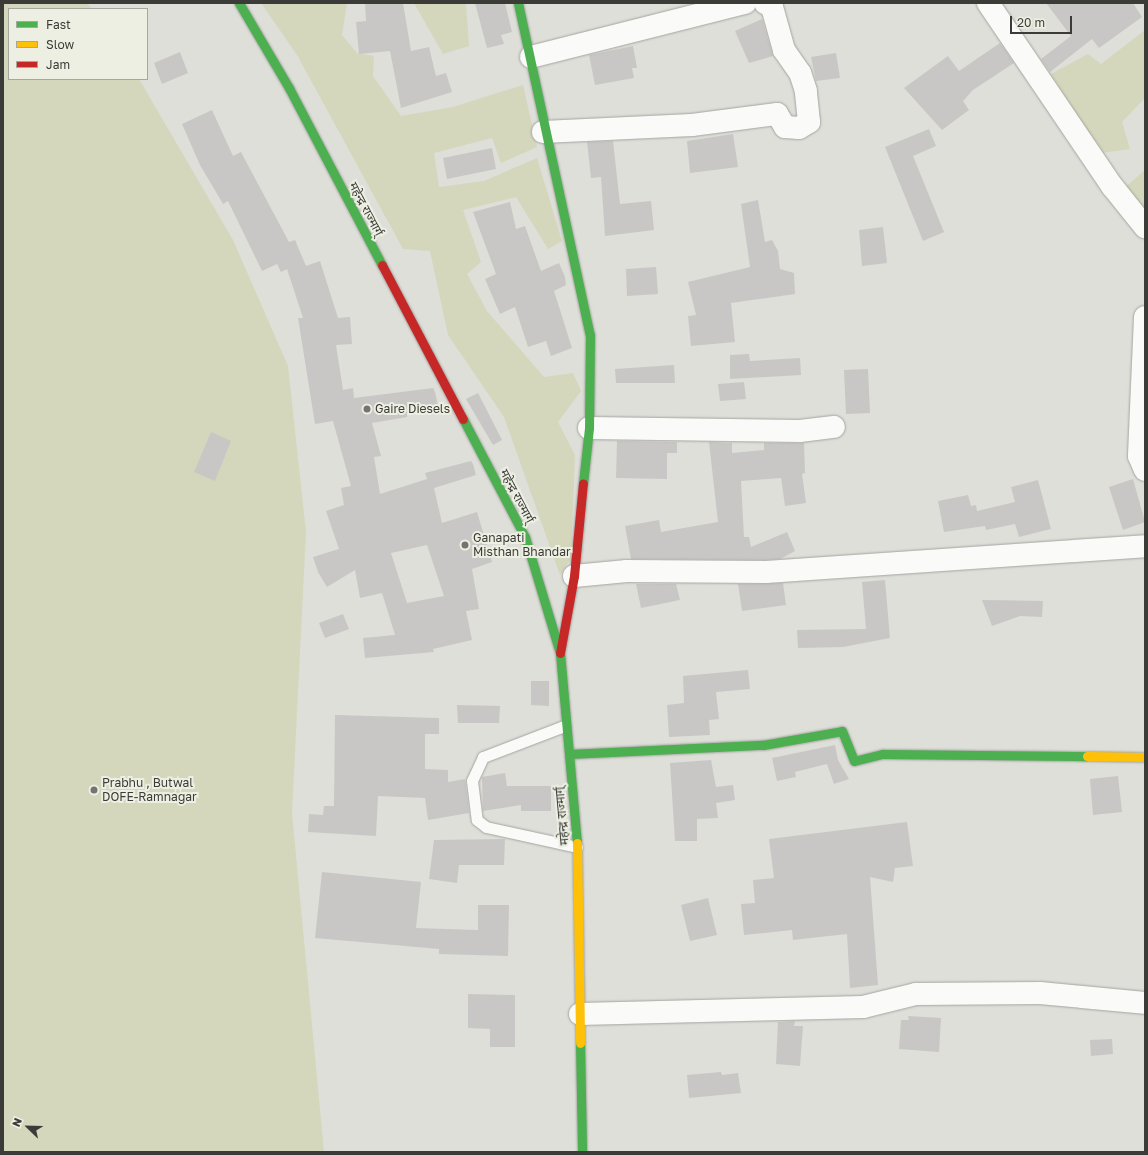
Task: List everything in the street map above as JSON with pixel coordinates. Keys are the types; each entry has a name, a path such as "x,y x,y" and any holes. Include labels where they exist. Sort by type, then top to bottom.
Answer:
{"main road":[{"name":"महेन्द्र राज्मार्ग्","path":"239,3 289,88 525,537 560,653 564,726 569,754 577,847 582,1152"},
{"path":"518,3 531,57 544,132 590,335 589,428 574,576 560,653"},
{"path":"569,754 763,745 842,731 845,732 850,758 854,761 883,754 1145,757"}],"street":[{"path":"531,57 745,3"},
{"path":"544,132 692,125 777,114 785,127 798,128 809,122 806,91 800,73 784,50 772,7 765,3"},
{"path":"988,3 1112,186 1145,227"},
{"path":"1145,318 1139,456 1145,470"},
{"path":"589,428 800,431 834,427"},
{"path":"574,576 627,571 766,572 1145,546"},
{"path":"580,1014 863,1007 916,994 1040,993 1145,1004"}],"lane":[{"path":"564,726 483,757 472,781 477,820 486,827 577,847"}],"green space":[{"path":"3,3 87,3 91,8 8,8 8,80 140,80 233,240 288,366 306,532 292,813 324,1152 3,1152"},
{"path":"261,3 347,3 342,35 357,53 374,56 373,76 401,116 453,107 523,85 537,147 501,163 492,138 434,153 439,187 484,181 537,158 562,241 548,249 516,197 463,210 481,262 467,274 487,311 544,377 573,373 581,391 558,422 575,455 571,558 560,575 504,417 448,335 430,251 403,249 297,55"},
{"path":"414,3 466,3 469,46 443,54"},
{"path":"1145,30 1145,98 1122,122 1130,149 1101,153 1051,74 1088,54 1101,64"},
{"path":"1145,170 1145,213 1123,189"}],"building":[{"path":"365,3 403,3 411,51 429,47 436,76 446,73 452,92 401,108 390,51 359,54 356,22 366,21"},
{"path":"475,3 505,3 512,32 501,35 504,44 487,48"},
{"path":"1046,3 1133,3 1142,17 1099,48 1092,39 1050,72 1041,59 1071,36"},
{"path":"762,19 773,56 749,63 735,31"},
{"path":"1000,43 1014,63 973,90 963,101 969,110 942,130 904,88 948,56 959,71"},
{"path":"633,46 637,68 632,68 634,78 595,85 589,55"},
{"path":"180,52 188,73 162,84 154,63"},
{"path":"836,53 840,78 816,81 811,57"},
{"path":"212,110 233,156 241,152 289,242 295,240 306,266 320,261 338,318 350,317 352,344 336,345 343,390 353,388 354,398 433,388 438,406 407,413 407,417 372,423 381,456 374,457 380,494 427,479 425,473 471,461 473,464 476,475 434,488 442,523 477,512 492,562 472,569 479,609 466,611 472,640 433,649 434,652 365,658 363,638 395,635 382,593 360,598 355,570 327,587 318,572 313,557 339,549 326,511 344,505 341,488 351,486 333,421 315,424 298,318 303,318 287,269 281,272 277,264 262,271 228,201 223,204 200,165 182,124","holes":["427,545 444,596 407,603 391,553"]},
{"path":"929,129 936,146 913,156 944,232 923,241 885,147"},
{"path":"733,134 738,167 690,173 687,141"},
{"path":"613,141 620,204 651,201 654,230 605,236 601,177 591,178 587,142"},
{"path":"492,148 496,169 447,179 443,158"},
{"path":"758,200 765,242 772,240 778,251 780,269 794,273 795,294 731,303 735,342 691,346 688,316 696,315 688,282 750,267 741,204"},
{"path":"510,202 516,229 525,226 541,271 559,263 565,277 566,285 554,291 572,348 551,356 546,341 528,347 515,307 500,314 485,279 496,274 473,212"},
{"path":"883,227 887,263 862,266 859,230"},
{"path":"656,267 658,294 627,296 626,269"},
{"path":"749,354 750,361 800,358 801,375 730,379 730,355"},
{"path":"674,365 675,383 616,383 615,369"},
{"path":"868,369 870,413 846,414 844,370"},
{"path":"744,382 746,399 720,401 718,384"},
{"path":"478,393 502,440 493,445 466,399"},
{"path":"211,432 231,441 215,481 194,472"},
{"path":"617,441 677,442 677,453 667,453 667,479 616,478"},
{"path":"709,442 732,443 732,453 764,450 764,443 804,443 805,473 802,474 806,503 785,506 781,478 741,481 744,537 749,537 751,547 787,532 795,551 780,559 766,560 631,559 625,526 659,520 661,532 718,522"},
{"path":"1133,479 1145,522 1123,530 1109,487"},
{"path":"1038,480 1051,529 1019,537 1015,524 986,530 985,526 944,532 938,501 968,495 971,506 976,505 977,511 1015,502 1011,487"},
{"path":"885,580 890,638 843,647 798,648 797,630 866,629 862,582"},
{"path":"783,583 786,605 742,611 738,584"},
{"path":"636,584 676,584 680,600 641,608"},
{"path":"982,600 1043,601 1042,617 1020,616 992,626"},
{"path":"343,614 349,629 325,638 319,623"},
{"path":"748,670 750,689 716,692 719,719 709,720 710,735 669,737 667,705 684,703 683,676"},
{"path":"531,681 549,681 549,706 531,705"},
{"path":"457,705 500,706 499,723 458,723"},
{"path":"335,715 439,718 439,734 425,734 425,769 448,770 448,782 465,779 469,813 428,820 425,798 378,796 376,836 308,832 309,814 323,815 324,806 334,806"},
{"path":"835,745 838,760 849,779 834,784 827,764 795,772 796,777 777,781 772,758"},
{"path":"711,760 716,787 733,785 735,800 716,803 718,818 697,819 697,841 675,841 670,763"},
{"path":"505,773 507,786 551,786 551,811 521,811 521,805 483,811 482,777"},
{"path":"1118,776 1122,812 1093,815 1090,779"},
{"path":"907,822 913,866 895,868 893,882 870,877 878,985 850,988 847,934 793,940 792,930 744,935 741,904 755,903 753,880 774,878 769,839"},
{"path":"505,839 504,865 459,865 457,883 429,879 434,840"},
{"path":"322,872 421,882 416,928 478,930 478,905 509,905 508,956 439,954 439,949 315,938"},
{"path":"708,898 717,935 690,941 681,905"},
{"path":"468,994 515,995 515,1047 490,1047 490,1029 468,1028"},
{"path":"908,1016 941,1018 939,1052 899,1049 901,1020 909,1020"},
{"path":"795,1021 794,1026 803,1026 800,1066 776,1064 778,1022"},
{"path":"1112,1039 1113,1054 1091,1056 1090,1040"},
{"path":"721,1072 722,1075 738,1073 741,1093 689,1098 687,1075"}],"traffic: fast":[{"path":"239,3 289,88 382,265"},
{"path":"518,3 590,335 589,428 583,483"},
{"path":"463,419 525,537 560,653 577,843"},
{"path":"569,754 763,745 842,731 854,761 883,754 1087,756"},
{"path":"580,1043 582,1152"}],"traffic: slow":[{"path":"1087,756 1145,757"},
{"path":"577,843 580,1043"}],"traffic: jam":[{"path":"382,265 463,419"},
{"path":"560,653 574,576 583,483"}],"place":[{"name":"Gaire Diesels","path":"367,409"},
{"name":"Ganapati Misthan Bhandar","path":"465,545"},
{"name":"Prabhu , Butwal DOFE-Ramnagar","path":"94,790"}]}
